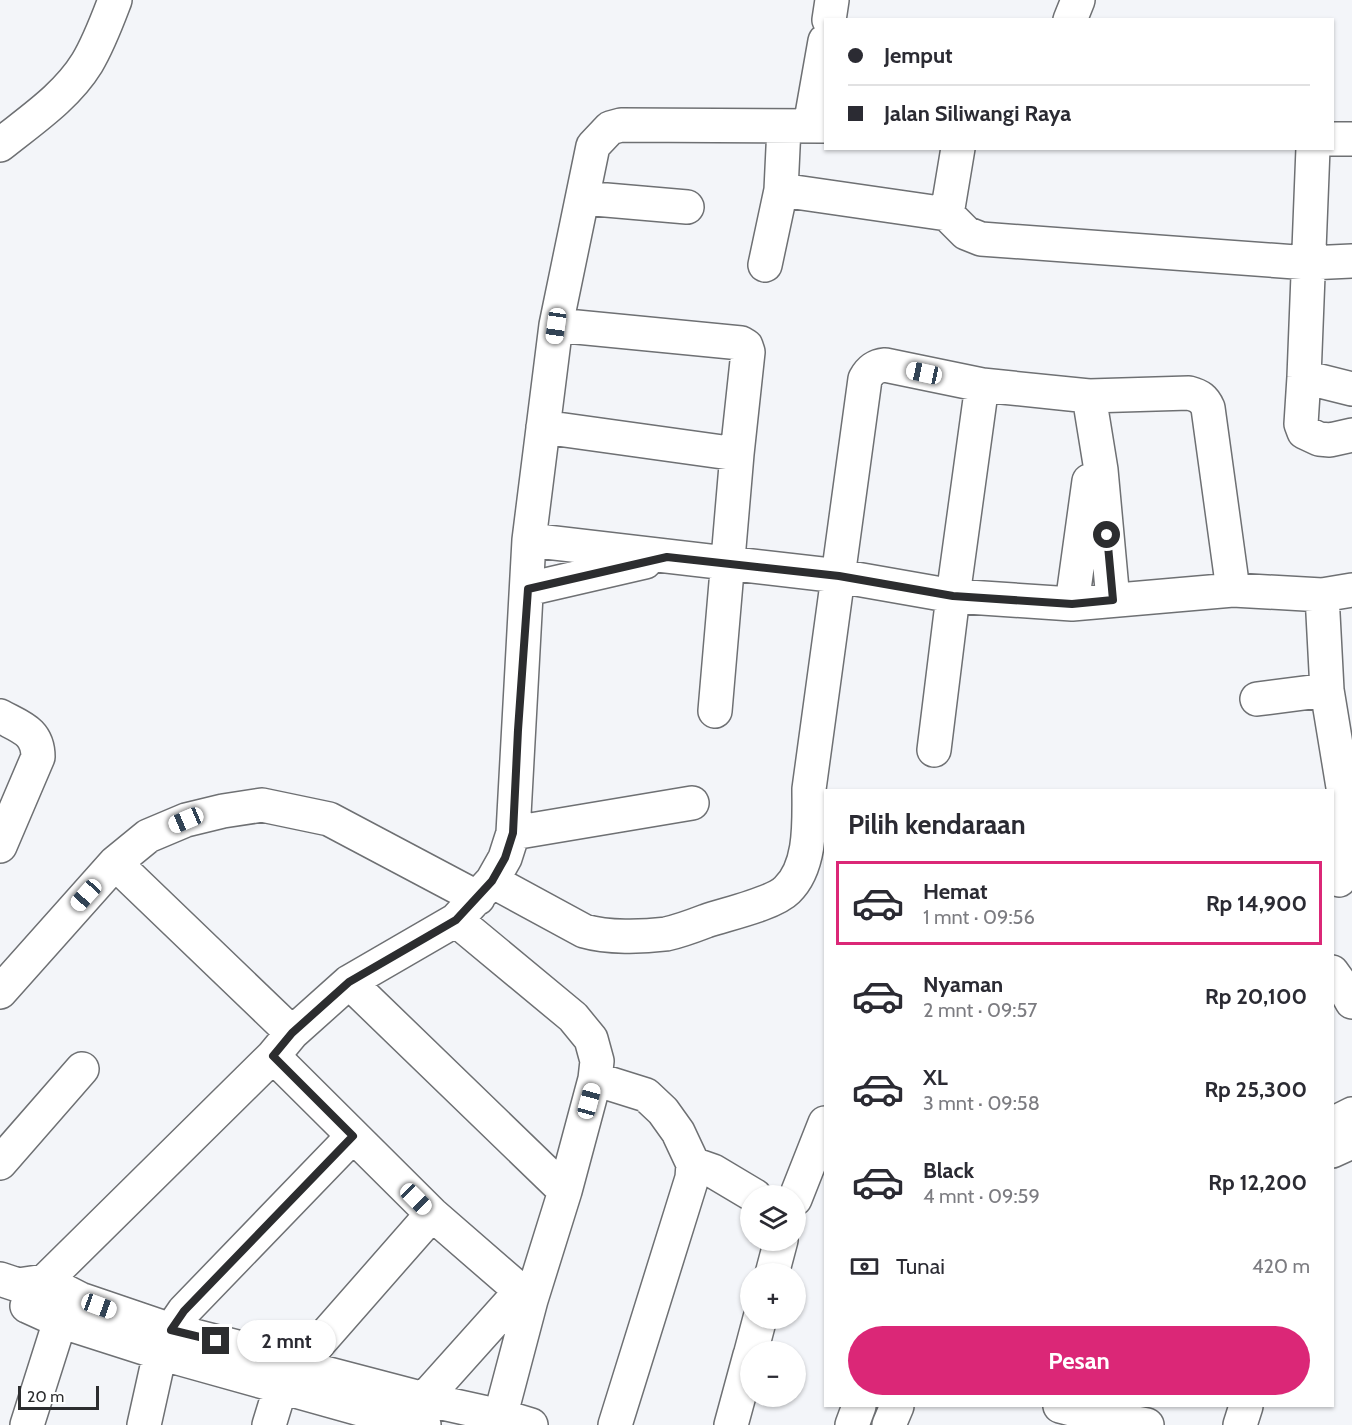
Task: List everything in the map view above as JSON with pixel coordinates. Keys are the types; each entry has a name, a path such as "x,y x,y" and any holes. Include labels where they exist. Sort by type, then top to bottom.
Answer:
{"street":[{"path":"0,145 51,104 70,85 98,43 115,0"},
{"path":"829,18 832,0"},
{"path":"1071,18 1078,0"},
{"path":"765,265 781,190 806,126 824,45"},
{"path":"23,1288 349,982 476,900 505,858 513,833 529,540 556,326 593,146 610,128 621,125 806,126"},
{"path":"1334,139 1352,139"},
{"path":"947,214 958,150"},
{"path":"1313,150 1301,424 1304,432 1319,439 1330,440 1352,435"},
{"path":"781,190 947,214 966,233 981,238 1309,263 1352,261"},
{"path":"583,198 687,207"},
{"path":"556,326 741,343 746,346 748,352 715,711"},
{"path":"0,992 115,862 148,836 186,820 262,805 329,819 476,900 598,935 666,934 758,905 787,891 802,866 809,831 809,789 865,379 869,371 876,366 885,364 982,385 1089,396 1189,393 1198,395 1208,408 1233,590"},
{"path":"1304,377 1352,389"},
{"path":"934,750 982,385"},
{"path":"1089,396 1101,470 1113,600"},
{"path":"543,427 737,454"},
{"path":"1072,604 1095,440"},
{"path":"529,540 839,576 953,596 1072,604 1233,590 1337,593 1327,690 1343,787 1345,817 1341,878"},
{"path":"528,589 667,557"},
{"path":"1257,699 1327,690"},
{"path":"0,716 32,734 38,745 38,757 0,846"},
{"path":"513,833 692,803"},
{"path":"115,862 282,1045 353,1136 432,1214 526,1296"},
{"path":"23,1288 60,1321 166,1342 290,1376 406,1418 510,1422 526,1296 565,1191 595,1079 597,1061 591,1039 476,900"},
{"path":"349,982 565,1191"},
{"path":"0,1163 81,1069"},
{"path":"595,1079 646,1095 670,1119 693,1164 692,1178 615,1425"},
{"path":"1334,1123 1352,1114"},
{"path":"801,1185 824,1126"},
{"path":"144,1425 166,1342 184,1311 353,1136"},
{"path":"1334,1150 1352,1142"},
{"path":"693,1164 713,1171 740,1187"},
{"path":"268,1425 290,1376 432,1214"},
{"path":"23,1288 80,1299 166,1342"},
{"path":"406,1418 526,1296"},
{"path":"27,1425 60,1321"},
{"path":"290,1376 406,1418"},
{"path":"731,1425 740,1393"},
{"path":"852,1425 859,1407"},
{"path":"889,1425 897,1407"},
{"path":"1068,1407 1099,1411 1147,1425"},
{"path":"1218,1425 1224,1407"},
{"path":"1240,1425 1246,1407"}],"route":[{"path":"216,1341 171,1330 184,1311 353,1136 273,1056 292,1033 349,982 456,920 492,881 505,858 513,833 528,589 667,557 839,576 953,596 1072,604 1113,600 1107,535"}]}
